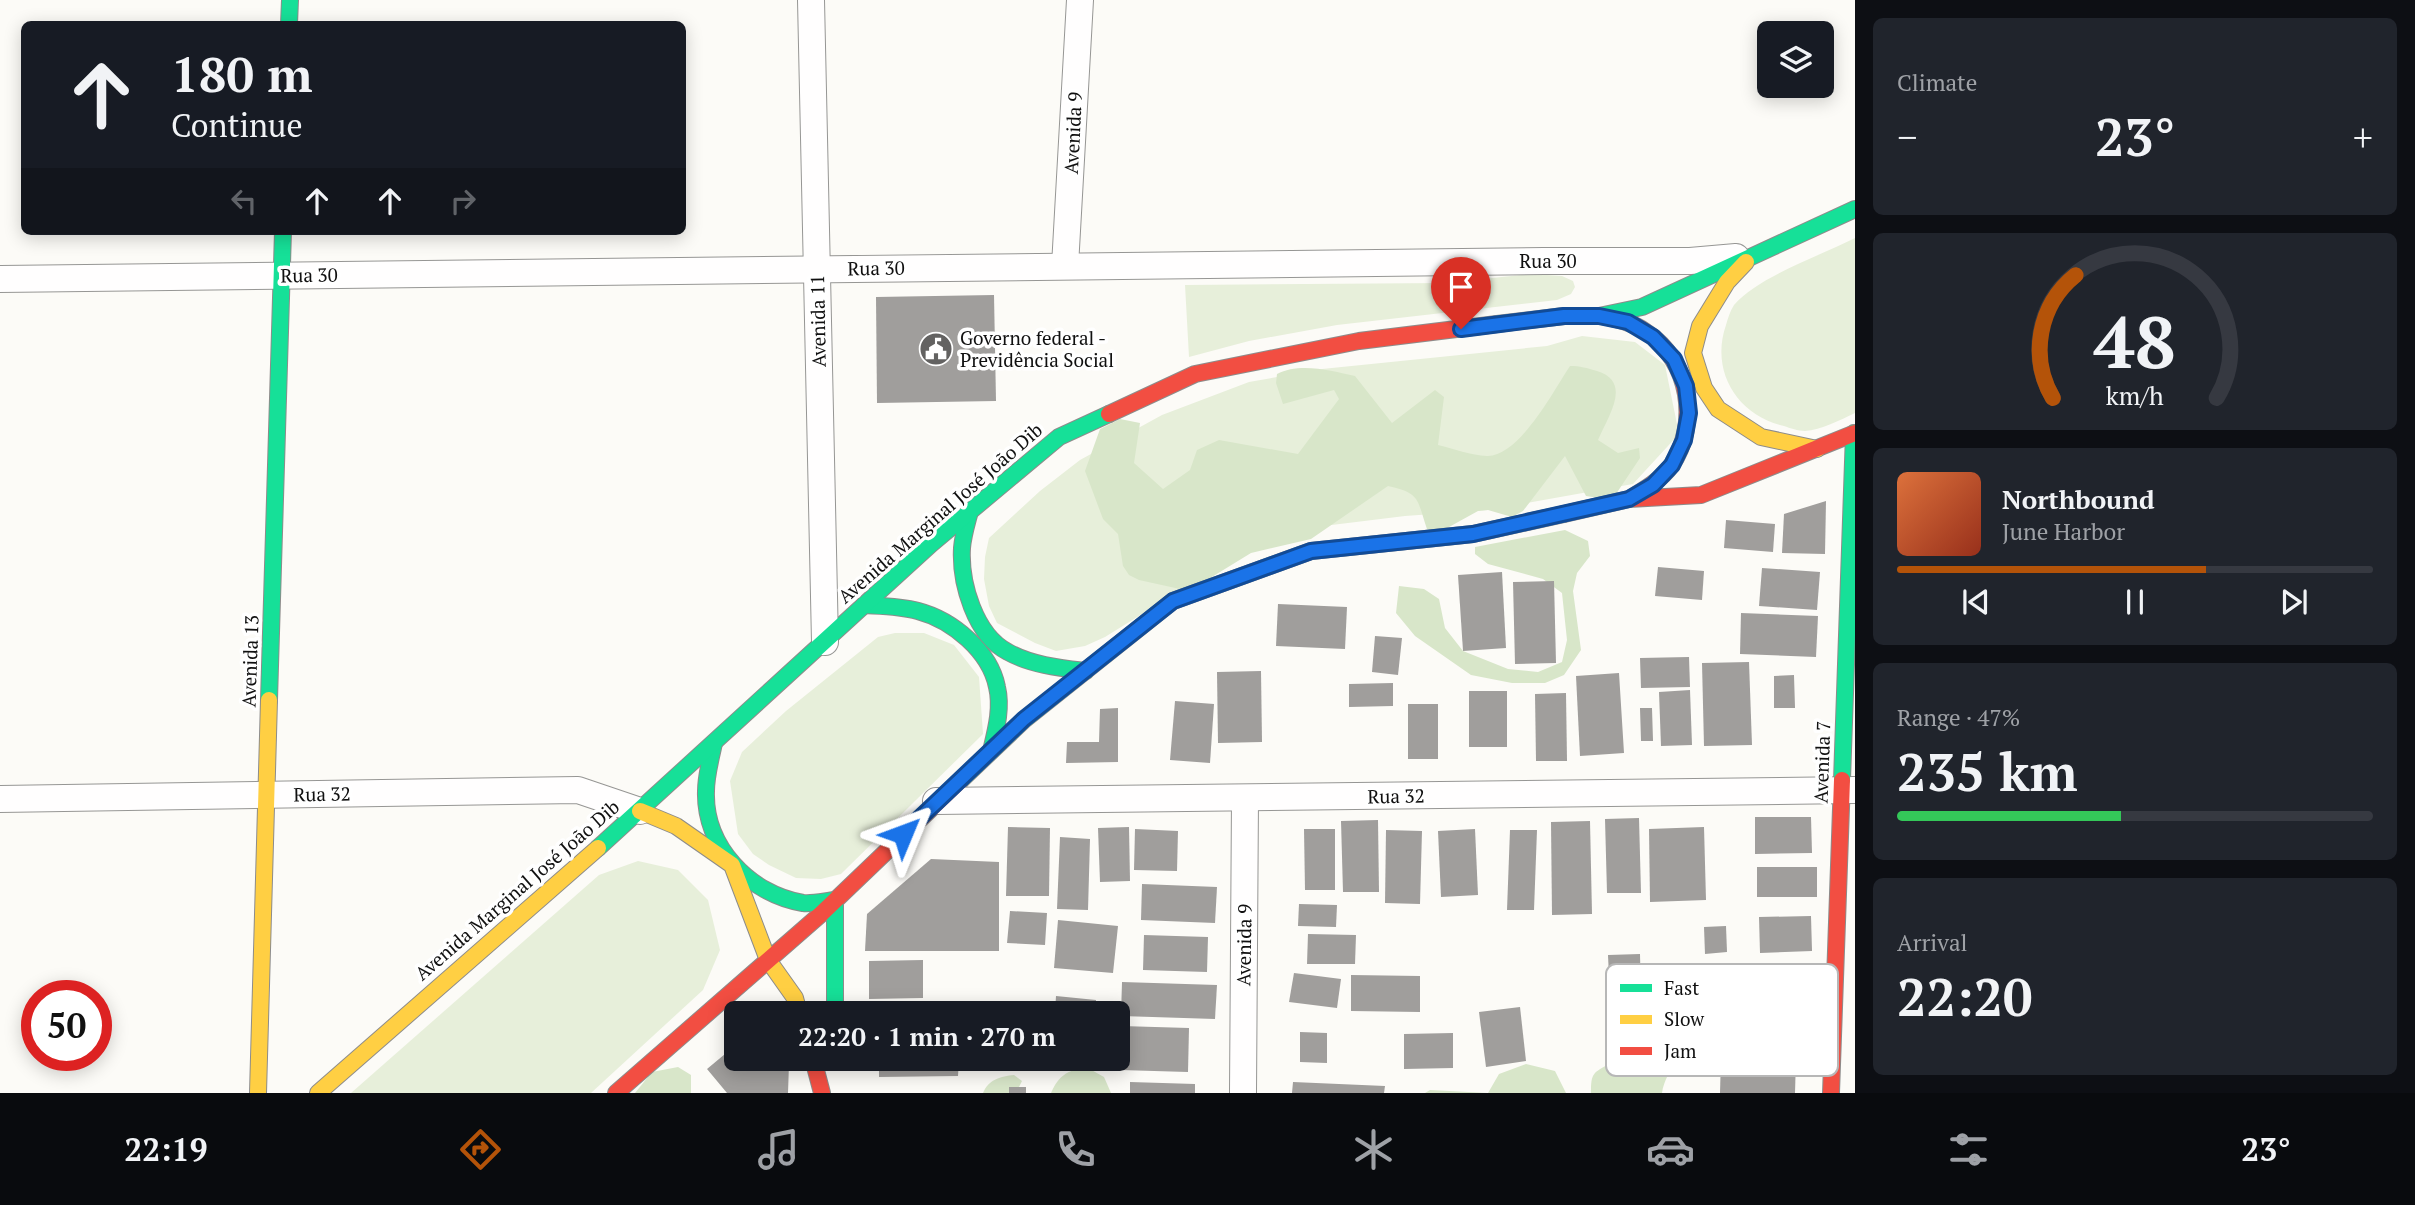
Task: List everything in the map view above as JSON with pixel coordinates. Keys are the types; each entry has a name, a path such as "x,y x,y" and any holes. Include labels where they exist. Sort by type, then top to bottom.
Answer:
{"main road":[{"path":"289,21 290,0"},
{"name":"Avenida Marginal José João Dib","path":"318,1093 640,811 930,544 1059,437 1195,374 1359,341 1564,316 1599,316 1642,307 1855,209"},
{"name":"Avenida 13","path":"258,1093 283,235"},
{"path":"1751,256 1727,282 1700,326 1693,353 1699,374 1704,388 1718,410 1761,437 1817,449"},
{"path":"1599,316 1628,322 1653,337 1674,359 1686,386 1689,413 1684,440 1672,465 1653,485 1629,499"},
{"path":"616,1093 835,900 1024,719 1173,601 1311,551 1473,534 1629,499 1701,495 1855,433"},
{"name":"Avenida 7","path":"1838,968 1848,790 1855,433"},
{"path":"970,511 962,548 969,600 987,638 1005,652 1053,667 1086,671"},
{"path":"864,605 909,609 944,620 978,647 995,671 999,698 991,751"},
{"path":"714,743 706,791 710,825 732,865 768,960 795,1001"},
{"path":"640,811 676,826 762,889 804,903 835,900"},
{"path":"835,900 835,1001"},
{"path":"816,1071 822,1093"},
{"path":"833,1093 834,1075"}],"street":[{"name":"Avenida 11","path":"811,0 825,642"},
{"name":"Avenida 9","path":"1065,266 1080,0"},
{"name":"Rua 30","path":"0,279 1690,261 1751,256"},
{"name":"Rua 32","path":"0,799 578,790 640,811"},
{"name":"Rua 32","path":"936,801 1848,790"},
{"name":"Avenida 9","path":"1243,1093 1245,798"}],"green space":[{"path":"1855,238 1855,413 1824,427 1805,431 1767,420 1741,401 1731,389 1725,374 1722,342 1731,310 1745,295 1774,276"},
{"path":"1532,274 1562,276 1573,281 1575,287 1571,294 1557,300 1337,325 1249,341 1189,357 1185,285 1444,283"},
{"path":"1582,336 1635,342 1665,365 1679,434 1633,484 1488,510 1405,516 1299,529 1242,552 1105,637 1085,646 1056,651 997,623 989,606 984,579 989,538 1040,491 1080,460 1162,415 1249,382 1322,369 1547,346"},
{"path":"1570,366 1597,371 1608,376 1614,383 1615,401 1598,440 1618,453 1639,448 1640,458 1612,500 1586,496 1565,456 1523,511 1512,517 1488,510 1478,511 1440,532 1427,529 1419,504 1412,495 1388,486 1311,539 1251,553 1189,591 1139,580 1129,575 1123,566 1118,534 1103,519 1085,471 1100,429 1120,419 1140,423 1134,463 1163,489 1190,470 1197,450 1219,440 1298,454 1339,399 1334,390 1283,404 1276,383 1277,374 1306,368 1355,376 1392,423 1435,390 1444,397 1438,445 1487,456 1511,446 1523,434"},
{"path":"1565,530 1588,541 1590,556 1577,573 1573,591 1581,650 1564,675 1545,683 1512,683 1471,675 1415,636 1396,613 1399,586 1424,589 1439,599 1445,628 1463,651 1508,669 1538,672 1562,662 1567,640 1562,593 1543,579 1488,564 1475,554 1475,547"},
{"path":"895,633 924,633 954,645 979,677 983,734 841,874 821,879 796,878 753,854 738,834 730,781 742,752 786,711 878,637"},
{"path":"638,861 678,870 708,900 720,950 703,990 591,1093 351,1093 599,875"},
{"path":"1526,1064 1555,1071 1566,1093 1488,1093 1499,1074"},
{"path":"1606,1066 1606,1076 1668,1076 1662,1093 1591,1093 1594,1074"},
{"path":"678,1067 691,1075 691,1093 635,1093 652,1072"},
{"path":"1072,1071 1093,1071 1104,1077 1111,1093 1051,1093 1064,1075"},
{"path":"1014,1075 1022,1081 1016,1093 983,1093 988,1085 996,1080"},
{"path":"1430,1090 1488,1093 1425,1093"}],"building":[{"name":"Governo federal - Previdência Social","path":"994,295 996,401 877,403 876,297"},
{"path":"1826,501 1825,554 1782,553 1784,514"},
{"path":"1726,520 1775,524 1773,552 1724,548"},
{"path":"1658,567 1704,571 1702,600 1655,596"},
{"path":"1762,568 1820,572 1817,610 1759,606"},
{"path":"1502,572 1506,648 1463,651 1458,575"},
{"path":"1554,581 1556,663 1515,664 1513,582"},
{"path":"1278,604 1347,607 1345,649 1276,646"},
{"path":"1741,613 1818,616 1816,657 1740,654"},
{"path":"1375,636 1402,638 1398,675 1372,672"},
{"path":"1689,657 1690,687 1641,688 1640,658"},
{"path":"1749,662 1752,745 1704,746 1702,663"},
{"path":"1261,671 1262,742 1218,743 1217,672"},
{"path":"1619,673 1624,753 1580,756 1576,676"},
{"path":"1794,675 1795,708 1774,708 1774,676"},
{"path":"1393,683 1393,706 1349,707 1349,684"},
{"path":"1690,690 1692,745 1661,746 1659,692"},
{"path":"1469,691 1507,691 1507,747 1469,747"},
{"path":"1566,693 1567,761 1536,761 1535,694"},
{"path":"1175,701 1214,704 1210,763 1170,760"},
{"path":"1408,704 1438,704 1438,759 1408,759"},
{"path":"1118,708 1118,762 1066,763 1067,742 1099,742 1100,709"},
{"path":"1640,708 1652,708 1653,741 1641,741"},
{"path":"1755,817 1811,817 1812,853 1755,854"},
{"path":"1639,818 1641,893 1607,893 1605,819"},
{"path":"1378,820 1379,892 1343,892 1341,821"},
{"path":"1590,821 1592,914 1552,915 1551,822"},
{"path":"1008,827 1050,828 1049,896 1006,896"},
{"path":"1129,827 1130,881 1100,882 1098,828"},
{"path":"1704,827 1706,900 1650,902 1649,829"},
{"path":"1135,829 1178,831 1177,871 1134,870"},
{"path":"1304,829 1335,829 1335,890 1305,890"},
{"path":"1475,829 1478,895 1441,897 1438,831"},
{"path":"1386,830 1422,831 1420,904 1385,903"},
{"path":"1510,830 1537,830 1534,910 1507,910"},
{"path":"1060,837 1090,839 1088,910 1057,909"},
{"path":"931,859 999,862 999,951 865,951 867,914"},
{"path":"1757,867 1817,867 1817,897 1757,897"},
{"path":"1142,884 1217,887 1215,923 1141,920"},
{"path":"1299,904 1337,905 1336,927 1298,926"},
{"path":"1010,911 1047,913 1045,945 1007,943"},
{"path":"1811,916 1812,951 1760,953 1759,917"},
{"path":"1058,920 1118,926 1113,973 1054,968"},
{"path":"1726,926 1727,952 1705,954 1704,927"},
{"path":"1308,934 1356,935 1355,964 1307,964"},
{"path":"1144,935 1208,937 1207,972 1143,970"},
{"path":"1640,954 1640,964 1608,964 1608,955"},
{"path":"923,960 923,998 869,999 869,961"},
{"path":"1294,973 1341,979 1337,1008 1289,1002"},
{"path":"1351,975 1420,976 1420,1012 1351,1011"},
{"path":"1122,982 1217,985 1215,1019 1130,1016 1130,1001 1121,1001"},
{"path":"1056,996 1096,1000 1096,1001 1056,1001"},
{"path":"1520,1007 1526,1061 1486,1067 1479,1012"},
{"path":"1130,1026 1189,1028 1188,1072 1130,1070"},
{"path":"1300,1032 1327,1033 1327,1063 1300,1062"},
{"path":"1453,1033 1453,1068 1404,1069 1404,1034"},
{"path":"724,1055 724,1071 789,1071 788,1093 727,1093 707,1069"},
{"path":"879,1071 958,1071 958,1076 879,1077"},
{"path":"1720,1076 1795,1076 1795,1093 1720,1093"},
{"path":"1130,1082 1195,1084 1195,1093 1130,1093"},
{"path":"1293,1082 1385,1086 1384,1093 1292,1093"},
{"path":"1009,1087 1026,1087 1026,1093 1009,1093"}],"traffic: fast":[{"path":"289,21 290,0"},
{"path":"1497,324 1564,316 1599,316 1642,307 1855,209"},
{"path":"269,700 283,235"},
{"path":"598,848 931,544 1059,437 1109,414"},
{"path":"1842,780 1854,433"},
{"path":"970,511 962,548 964,577 972,607 987,634 996,644 1026,660 1086,671"},
{"path":"961,780 1024,720 1173,601 1311,551 1473,534 1564,514"},
{"path":"864,605 904,608 931,615 956,630 978,650 993,674 997,687 998,719 991,751"},
{"path":"714,743 706,785 707,811 722,848 734,864 748,878 783,898 803,903 835,900 835,1001"}],"traffic: slow":[{"path":"1746,262 1727,282 1700,326 1693,353 1704,388 1718,409 1761,437 1817,449"},
{"path":"258,1093 269,700"},
{"path":"640,811 676,826 732,865 768,960 796,1001"},
{"path":"318,1093 598,848"}],"traffic: jam":[{"path":"1601,316 1635,326 1661,344 1673,359 1686,394 1686,431 1671,466 1652,484 1629,499"},
{"path":"1109,414 1195,374 1359,341 1497,324"},
{"path":"1564,514 1629,499 1701,495 1855,433"},
{"path":"616,1093 821,914 961,780"},
{"path":"1836,964 1842,780"},
{"path":"816,1071 822,1093"},
{"path":"1831,1093 1832,1076"}],"place":[{"name":"Governo federal - Previdência Social","path":"936,349"}],"route":[{"path":"903,834 1024,719 1173,601 1311,551 1473,534 1629,499 1653,485 1672,465 1684,440 1689,413 1686,386 1674,359 1653,337 1628,322 1599,316 1564,316 1461,329"}]}
